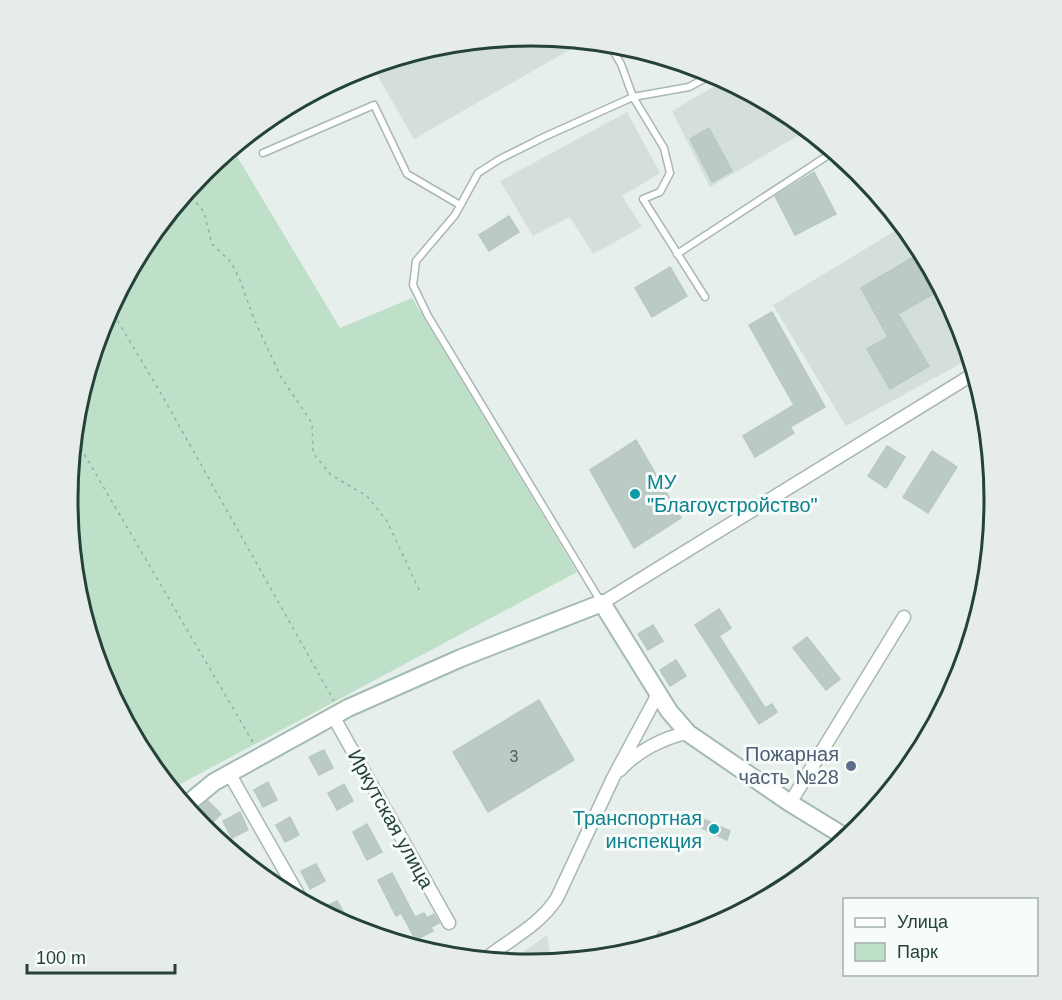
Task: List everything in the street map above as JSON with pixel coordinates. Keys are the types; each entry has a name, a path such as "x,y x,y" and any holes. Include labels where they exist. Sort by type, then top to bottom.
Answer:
{"street":[{"path":"191,800 229,773 337,714 460,658 602,603 967,378"},
{"path":"602,603 669,711 688,733 790,803 839,833"},
{"path":"790,803 904,617"},
{"path":"494,952 548,912 557,898 613,778 658,694"},
{"name":"Иркутская улица","path":"337,714 449,923"},
{"path":"613,778 629,761 674,735 688,733"},
{"path":"229,773 294,886"}],"lane":[{"path":"615,54 633,97 664,148 670,173 660,192 643,200 705,297"},
{"path":"602,603 429,316 413,285 416,261 455,215 477,173 544,137 633,97 689,87 702,80"},
{"path":"264,153 374,105 407,174 460,205"},
{"path":"677,254 827,156"}],"path":[{"path":"193,198 204,212 212,244 231,262 240,280 254,319 281,377 312,423 313,453 332,475 367,496 387,521 421,594"},
{"path":"116,318 163,397 337,714"},
{"path":"80,446 261,755"}],"shaded area":[{"path":"531,46 572,48 414,139 377,74 414,62 472,50"},
{"path":"715,86 758,107 800,135 710,187 672,111"},
{"path":"627,112 660,173 622,196 642,227 593,254 570,217 533,236 500,181"},
{"path":"896,230 938,299 963,363 846,426 773,305"},
{"path":"547,935 550,953 521,954"}],"green space":[{"path":"236,155 340,328 412,298 577,572 178,785 138,727 112,674 102,646 86,588 81,559 78,530 78,470 86,412 93,383 112,326 124,299 138,273 171,224 210,179 232,159"}],"building":[{"path":"709,128 732,171 712,182 690,139"},
{"path":"814,172 836,214 795,235 775,196"},
{"path":"509,216 519,232 489,251 479,235"},
{"path":"914,257 935,293 898,314 929,366 890,389 867,349 888,337 861,288"},
{"path":"670,267 687,296 652,317 635,288"},
{"path":"772,312 825,407 790,427 794,433 755,457 743,436 794,405 749,325"},
{"name":"МУ \"Благоустройство\"","path":"636,440 681,518 634,548 590,470"},
{"path":"887,446 905,457 886,488 868,476"},
{"path":"932,451 957,467 928,513 903,497"},
{"path":"719,609 731,628 719,636 765,708 772,704 777,712 759,724 695,625"},
{"path":"653,625 663,641 648,650 638,634"},
{"path":"807,637 840,679 826,690 793,648"},
{"path":"676,660 686,676 670,686 660,670"},
{"path":"539,700 574,760 488,812 453,752"},
{"path":"324,750 333,768 319,775 309,757"},
{"path":"268,782 277,800 263,807 254,790"},
{"path":"344,784 353,801 337,810 328,793"},
{"path":"208,801 221,814 212,823 199,809"},
{"path":"240,812 248,830 232,838 223,821"},
{"path":"290,817 299,835 285,842 276,825"},
{"name":"Транспортная инспекция","path":"703,819 730,831 727,840 699,827"},
{"path":"367,824 382,852 367,860 353,832"},
{"path":"316,864 325,881 310,889 301,871"},
{"path":"392,873 415,917 424,913 427,918 434,914 439,923 431,927 433,931 415,938 401,913 396,916 378,880"},
{"path":"337,901 344,913 330,907 328,906"}],"place":[{"name":"МУ \"Благоустройство\"","path":"635,494"},
{"name":"Пожарная часть №28","path":"851,766"},
{"name":"Транспортная инспекция","path":"714,829"}]}
